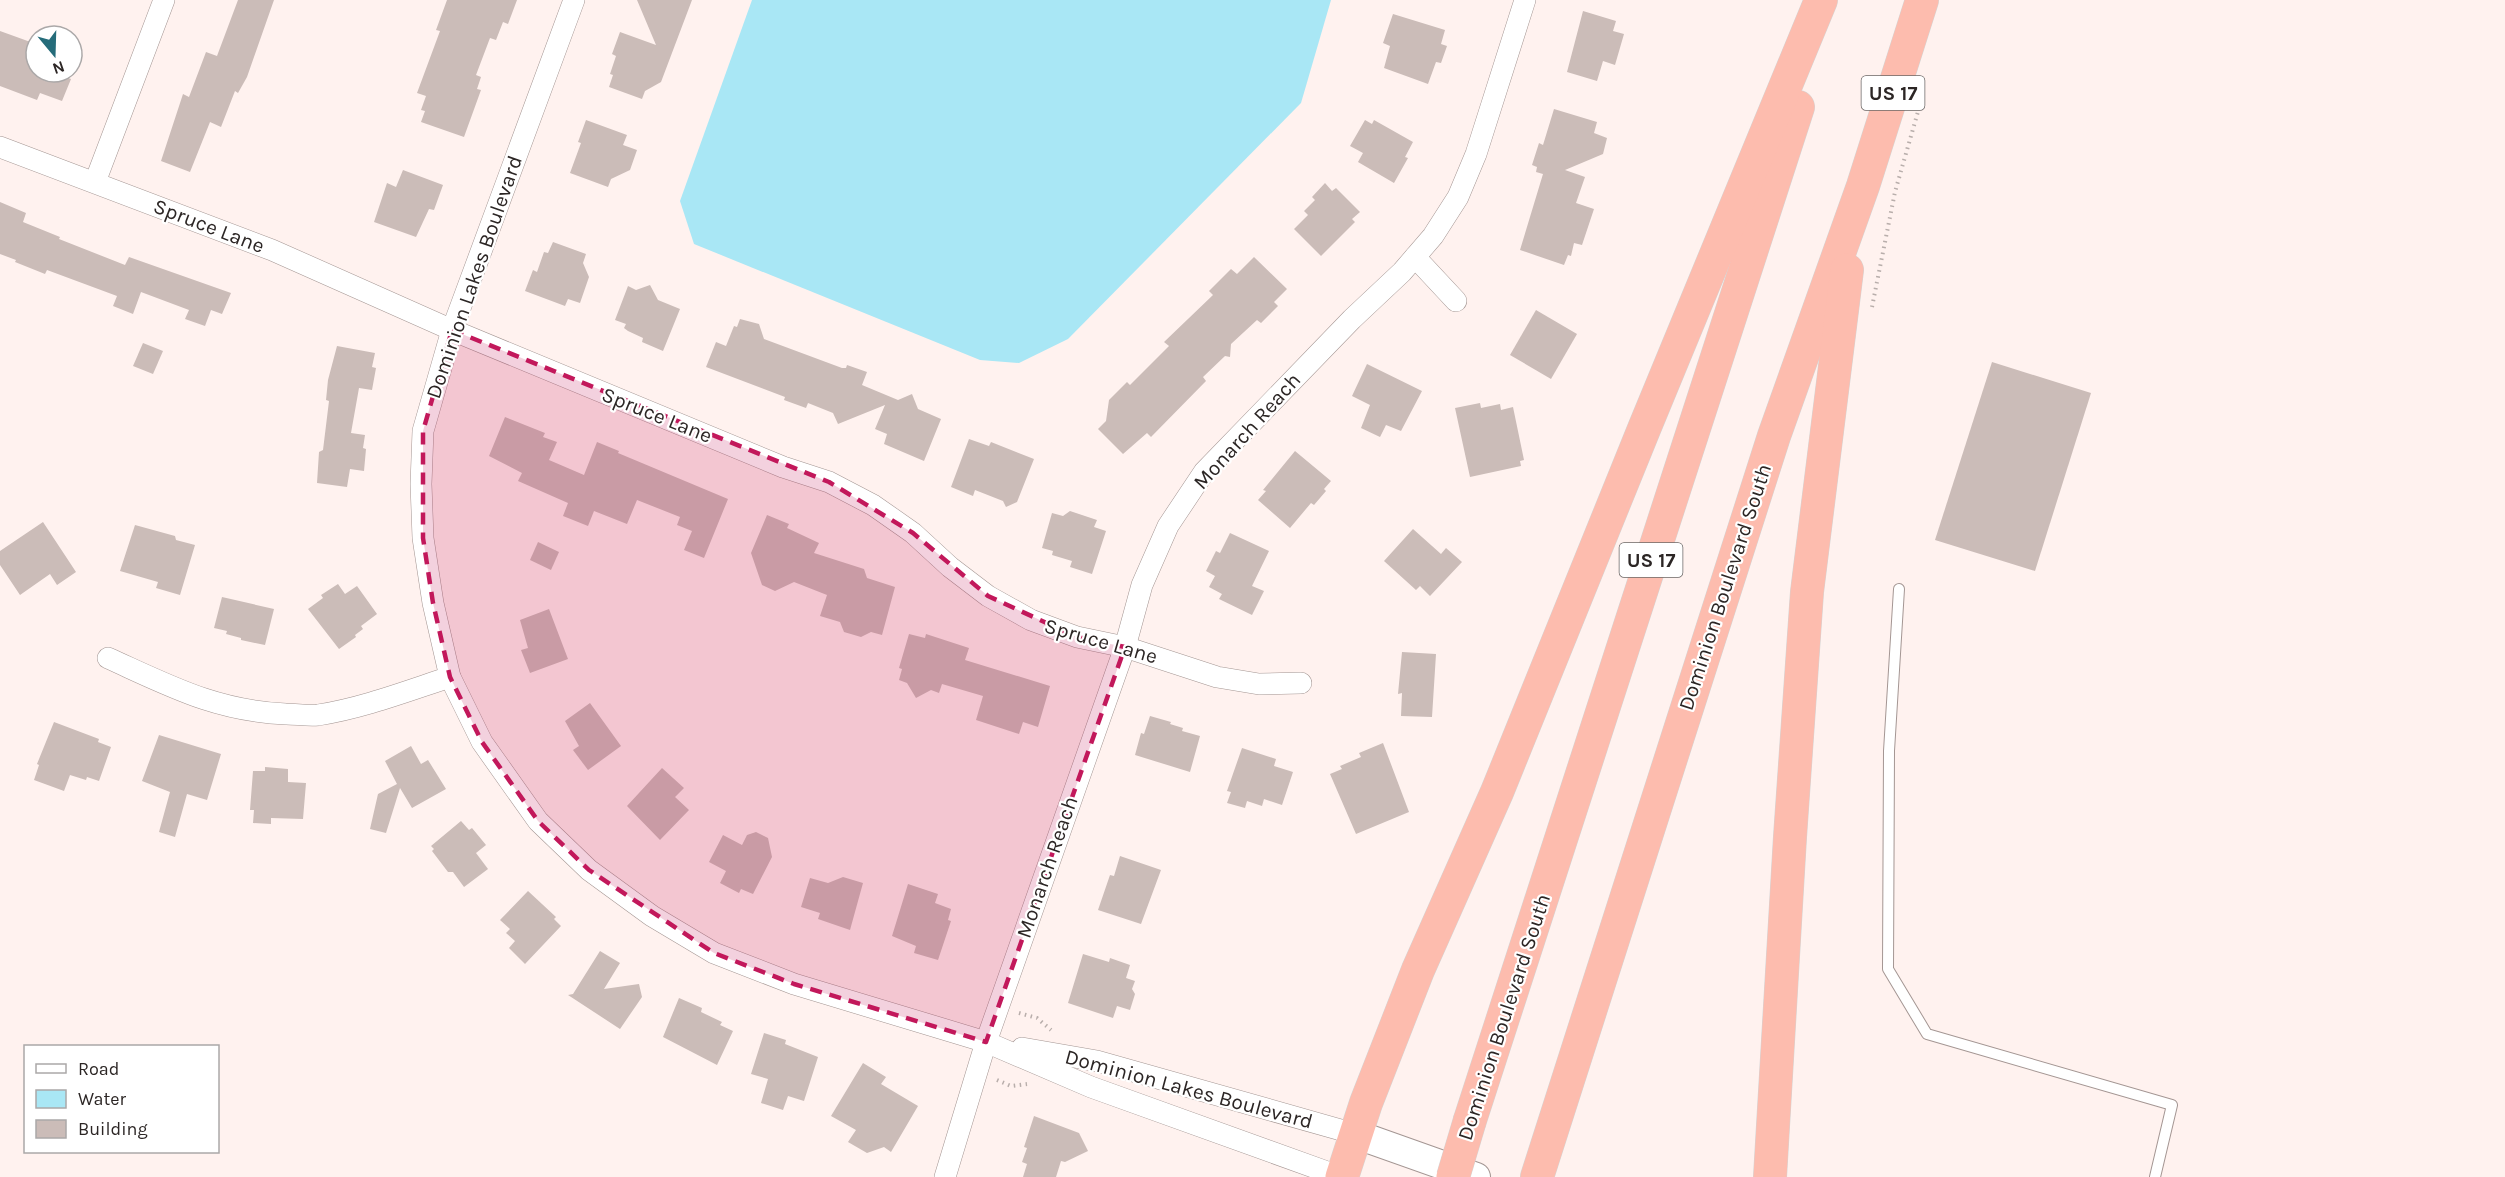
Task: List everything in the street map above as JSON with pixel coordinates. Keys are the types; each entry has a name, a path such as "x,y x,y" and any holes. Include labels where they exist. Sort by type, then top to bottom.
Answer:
{"highway":[{"path":"1341,1177 1355,1134 1418,970 1497,792 1648,418 1821,0"},
{"name":"Dominion Boulevard South","path":"1453,1177 1832,0"},
{"name":"Dominion Boulevard South","path":"1541,1162 1774,436 1859,195 1923,0"},
{"path":"1770,1177 1790,837 1808,592 1859,195"}],"main road":[{"path":"1355,1134 1476,1177"}],"street":[{"path":"95,182 164,0"},
{"name":"Dominion Lakes Boulevard","path":"574,0 452,330 423,431 421,484 423,538 433,603 450,677 482,742 538,821 589,870 652,916 714,953 794,984 986,1042 1091,1087 1341,1177"},
{"name":"Monarch Reach","path":"945,1177 986,1042 1125,647 1142,585 1168,526 1204,472 1433,236 1458,197 1476,154 1525,0"},
{"name":"Spruce Lane","path":"0,147 272,250 452,330 783,467 830,482 873,505 913,533 950,567 988,596 1031,620 1068,634 1125,647 1217,677 1259,684 1301,683"},
{"path":"1415,257 1456,301"},
{"path":"108,658 196,698 238,709 276,714 316,715 342,710 450,677"},
{"name":"Dominion Lakes Boulevard","path":"986,1042 1097,1061 1355,1134"}],"lane":[{"path":"1899,589 1889,751 1888,969 1927,1034 2172,1105 2155,1177"}],"highlighted area":[{"path":"452,330 829,482 913,533 988,596 1077,637 1125,647 986,1042 794,984 714,953 589,870 538,821 482,742 450,677 433,603 423,538 423,431"}],"water":[{"path":"752,0 1331,0 1301,103 1068,339 1019,363 980,360 694,244 680,201"}],"building":[{"path":"238,0 274,0 247,77 238,93 235,91 221,127 210,122 190,172 161,161 183,94 189,97 206,52 217,56"},
{"path":"447,0 517,0 508,24 503,22 496,40 490,38 476,75 481,77 477,89 481,90 464,137 421,122 425,111 421,110 426,96 417,93 440,31 436,30"},
{"path":"637,0 692,0 661,82 645,91 642,99 609,87 613,75 610,74 616,56 612,54 620,32 656,45"},
{"path":"1583,11 1616,21 1613,31 1624,34 1615,65 1603,61 1597,81 1567,72"},
{"path":"1393,14 1445,30 1441,44 1447,46 1441,63 1436,62 1428,84 1384,68 1390,46 1383,43"},
{"path":"0,31 24,40 24,84 69,84 62,101 40,93 37,100 0,86"},
{"path":"1554,109 1597,122 1594,133 1607,138 1603,154 1565,170 1585,177 1576,203 1594,209 1582,245 1574,243 1571,256 1568,255 1564,265 1520,250 1543,174 1536,172 1537,167 1532,165 1539,143 1543,145"},
{"path":"586,120 627,135 623,145 637,150 630,170 611,179 608,187 570,173 581,143 578,142"},
{"path":"1365,120 1372,124 1374,120 1413,142 1405,157 1408,158 1394,183 1358,162 1363,153 1350,146"},
{"path":"403,170 443,185 434,210 429,209 416,237 374,222 387,183 396,187"},
{"path":"1325,183 1332,191 1336,188 1360,212 1352,219 1355,222 1321,256 1294,229 1308,215 1304,211 1315,200 1312,197"},
{"path":"0,202 26,213 23,222 125,265 129,257 231,293 222,314 211,310 205,326 185,319 189,310 141,292 133,314 113,306 117,296 47,270 45,274 15,262 16,260 0,254"},
{"path":"553,242 586,254 583,263 589,277 580,303 568,299 565,306 525,291 533,270 537,272 544,252 548,253"},
{"path":"1254,257 1287,289 1274,302 1278,306 1261,323 1257,320 1231,344 1230,357 1225,356 1203,377 1206,381 1151,437 1147,433 1123,454 1098,429 1106,421 1109,400 1127,382 1130,385 1169,346 1164,342 1213,295 1209,291 1231,269 1237,274"},
{"path":"650,285 658,300 680,309 663,351 642,342 643,338 624,328 626,324 615,320 628,286 636,290"},
{"path":"1536,310 1577,334 1551,379 1510,355"},
{"path":"740,319 759,324 764,339 842,368 846,368 847,365 867,372 862,385 898,400 912,394 918,409 941,419 924,461 884,444 887,434 875,429 885,405 838,424 833,413 808,403 806,408 784,400 785,397 706,367 716,342 726,346 734,326 737,327"},
{"path":"143,343 163,351 153,374 133,366"},
{"path":"337,346 375,353 372,367 376,368 372,390 359,388 351,433 365,435 364,471 350,469 347,487 317,483 319,452 323,450 329,401 326,400 328,380"},
{"path":"1992,362 2091,393 2035,571 1935,540"},
{"path":"1367,364 1422,391 1401,431 1386,425 1380,437 1361,428 1370,405 1352,396"},
{"path":"1480,403 1481,408 1500,404 1501,410 1513,407 1524,460 1520,461 1521,466 1470,477 1455,408"},
{"path":"505,417 545,433 543,437 557,442 549,460 584,475 597,442 728,499 704,558 684,550 692,531 677,525 680,517 637,500 627,524 594,511 588,526 563,516 568,503 518,481 522,473 489,456"},
{"path":"969,439 989,446 991,442 1034,459 1017,502 1006,507 1003,501 975,490 973,496 951,487"},
{"path":"1295,451 1331,481 1314,505 1311,503 1290,528 1258,500 1266,491 1263,490"},
{"path":"1070,511 1097,520 1094,527 1106,531 1092,574 1070,567 1072,561 1052,555 1053,551 1042,548 1052,513 1063,516"},
{"path":"767,515 789,524 787,528 819,543 814,553 864,569 867,578 895,587 882,635 871,632 861,637 844,632 840,622 820,616 827,595 794,582 775,591 762,585 751,553"},
{"path":"43,522 76,572 57,585 50,574 20,595 0,565 0,551"},
{"path":"135,525 175,536 176,540 195,545 180,595 156,588 158,582 120,571"},
{"path":"1413,529 1441,554 1446,548 1462,562 1430,596 1420,586 1416,590 1384,561"},
{"path":"1230,533 1269,551 1252,586 1264,591 1252,615 1219,599 1222,594 1209,587 1215,576 1206,571 1216,551 1220,553"},
{"path":"538,542 559,552 551,570 530,560"},
{"path":"338,584 345,594 357,586 377,614 361,626 363,629 355,635 356,637 339,649 308,609 323,598 321,595"},
{"path":"222,597 274,609 265,645 241,640 241,638 226,634 227,631 214,628"},
{"path":"549,609 568,659 530,673 521,650 528,648 520,620"},
{"path":"909,634 925,638 926,634 969,648 965,660 1050,686 1038,727 1023,722 1019,734 976,720 983,696 942,684 939,693 931,690 916,698 907,683 899,680 902,669 899,668"},
{"path":"1402,652 1436,654 1432,717 1401,716 1402,693 1398,694"},
{"path":"590,703 621,746 588,770 573,750 579,746 565,721"},
{"path":"1150,716 1171,722 1170,724 1183,728 1182,731 1200,736 1190,772 1135,755 1141,733 1144,734"},
{"path":"54,722 99,739 98,742 111,747 99,781 70,775 64,791 34,780 39,765 37,764"},
{"path":"159,735 221,754 207,800 187,794 175,837 159,832 170,792 142,781"},
{"path":"1383,743 1409,812 1356,834 1330,774 1342,769 1340,766 1361,757 1359,753"},
{"path":"411,746 421,764 428,760 446,789 412,808 400,788 386,833 370,829 378,794 397,784 385,761"},
{"path":"1242,748 1276,759 1274,766 1293,772 1282,805 1264,799 1262,806 1247,801 1245,808 1227,803 1231,792 1227,791"},
{"path":"265,767 288,769 288,782 306,783 303,819 271,818 271,824 253,823 254,810 250,810 253,771 265,771"},
{"path":"662,768 684,788 675,797 689,810 660,840 627,806"},
{"path":"461,821 469,830 472,828 486,845 476,853 488,869 464,887 453,872 448,872 432,851 434,849 431,846"},
{"path":"756,832 768,838 772,857 753,894 741,889 739,893 720,883 726,871 709,862 723,835 742,845 747,835"},
{"path":"1120,856 1161,870 1141,924 1098,910 1110,875 1114,876"},
{"path":"843,877 863,883 850,930 818,919 820,913 801,907 810,878 828,883"},
{"path":"908,884 938,894 935,903 951,909 948,920 951,921 938,960 914,953 916,946 892,936"},
{"path":"528,891 556,917 554,919 561,926 525,964 509,948 515,941 506,933 510,929 500,920"},
{"path":"600,951 620,963 604,989 639,984 642,997 620,1029 568,995 573,994"},
{"path":"1083,954 1109,962 1110,958 1130,965 1126,978 1135,981 1132,989 1135,994 1130,1010 1117,1006 1113,1018 1068,1003"},
{"path":"679,998 702,1008 701,1012 722,1022 720,1025 733,1031 717,1065 663,1037"},
{"path":"764,1033 786,1040 785,1044 818,1057 804,1101 788,1096 783,1110 761,1103 768,1079 751,1074"},
{"path":"863,1063 886,1077 881,1084 918,1106 891,1152 884,1147 867,1153 848,1142 856,1130 831,1116"},
{"path":"1034,1116 1079,1133 1088,1151 1065,1162 1061,1161 1056,1177 1023,1177 1027,1164 1022,1162 1027,1148 1024,1147"}]}
